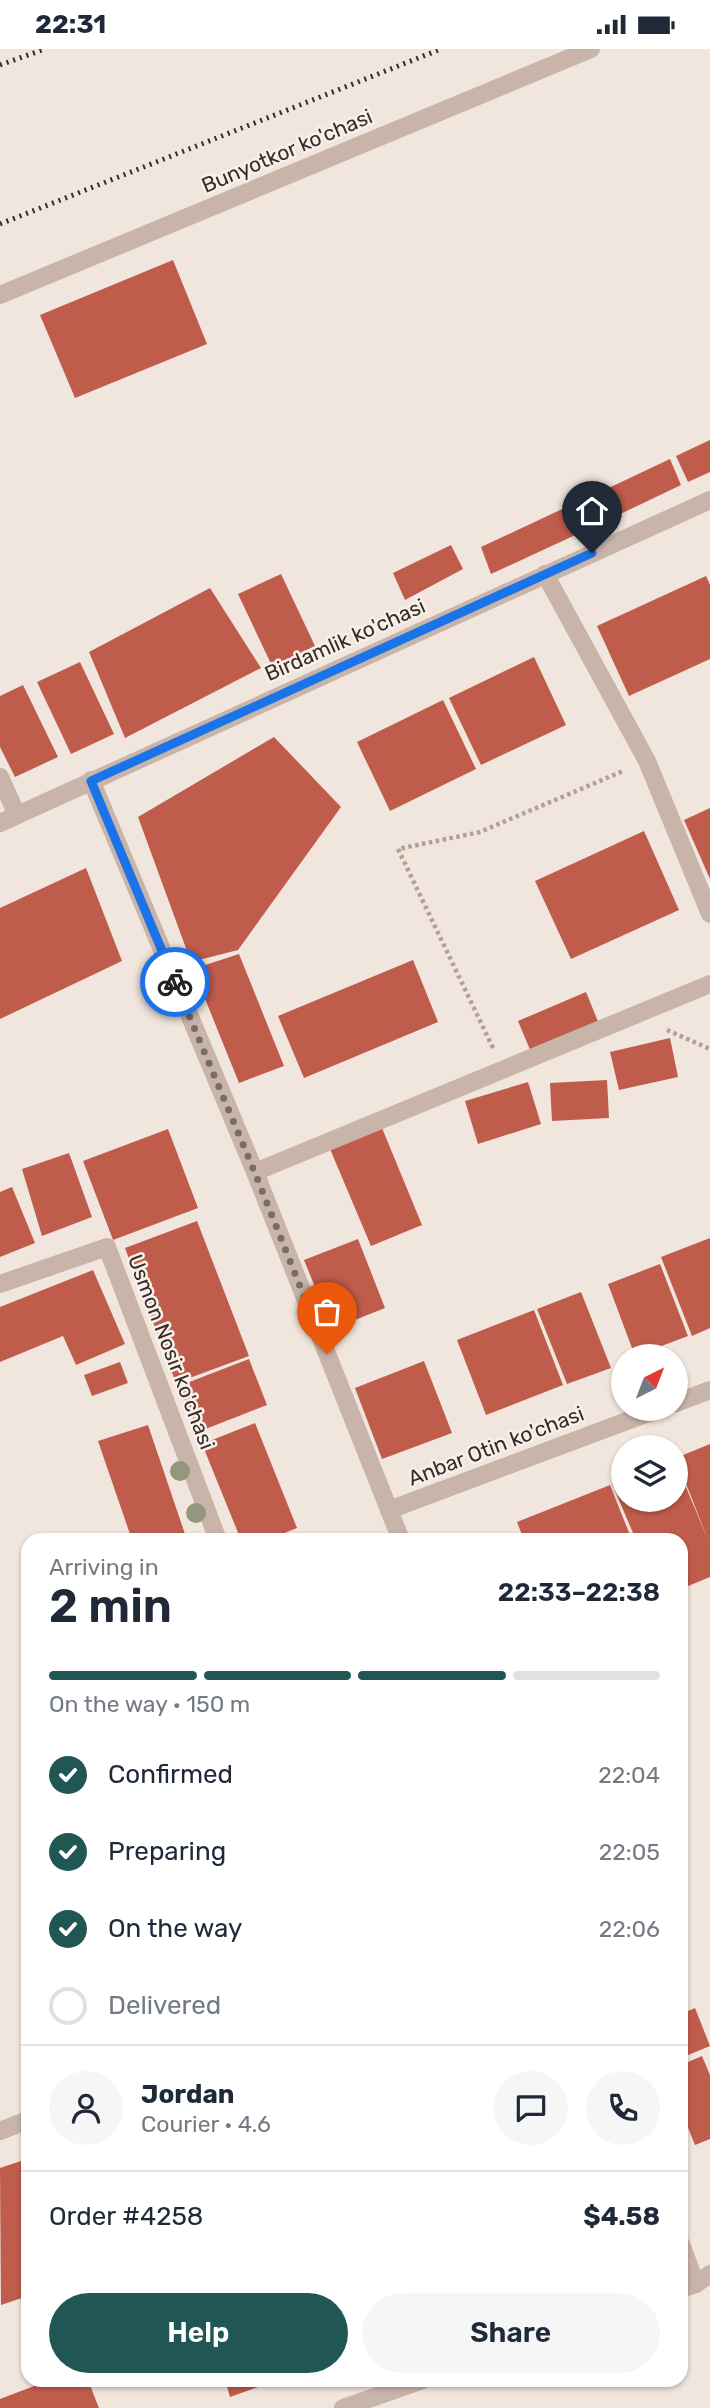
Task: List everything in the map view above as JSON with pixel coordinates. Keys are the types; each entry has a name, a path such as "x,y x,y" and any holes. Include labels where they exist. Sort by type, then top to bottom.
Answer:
{"street":[{"name":"Bunyotkor ko'chasi","path":"0,295 591,49"},
{"name":"Birdamlik ko'chasi","path":"0,823 710,500"},
{"path":"545,574 647,761 710,914"},
{"path":"0,777 17,815"},
{"path":"91,781 255,1173 398,1533"},
{"path":"255,1173 710,984"},
{"name":"Usmon Nosir ko'chasi","path":"0,1284 107,1247 215,1533"},
{"path":"688,1398 710,1389"},
{"name":"Anbar Otin ko'chasi","path":"389,1510 627,1421"},
{"path":"0,2131 21,2123"},
{"path":"688,2262 696,2282"},
{"path":"344,2408 403,2387"}],"path":[{"path":"504,1069 398,849 480,832 647,761"},
{"path":"634,1016 710,1049"}],"building":[{"path":"173,260 207,344 75,398 40,315"},
{"path":"710,440 710,472 688,482 676,456"},
{"path":"670,459 681,485 589,529 579,502"},
{"path":"573,504 584,531 491,574 481,547"},
{"path":"451,545 463,569 405,600 393,573"},
{"path":"281,574 315,646 272,666 238,594"},
{"path":"706,576 710,585 710,659 629,696 597,626"},
{"path":"210,588 261,668 125,738 89,652"},
{"path":"534,657 566,725 481,765 449,698"},
{"path":"80,662 114,734 71,754 37,682"},
{"path":"23,685 58,757 15,777 0,747 0,696"},
{"path":"443,700 476,769 390,811 357,742"},
{"path":"274,737 341,807 238,950 191,962 138,817"},
{"path":"710,808 710,879 684,820"},
{"path":"644,831 679,910 571,959 535,881"},
{"path":"86,868 122,961 0,1019 0,908"},
{"path":"239,954 284,1066 239,1083 193,969"},
{"path":"413,960 438,1022 304,1078 278,1016"},
{"path":"586,992 599,1024 531,1052 518,1021"},
{"path":"670,1038 678,1077 619,1090 610,1052"},
{"path":"607,1080 609,1118 552,1121 550,1083"},
{"path":"528,1082 541,1124 478,1144 465,1101"},
{"path":"382,1128 422,1225 371,1246 330,1149"},
{"path":"168,1129 198,1208 113,1240 83,1161"},
{"path":"69,1153 92,1217 42,1236 22,1169"},
{"path":"12,1187 35,1243 0,1257 0,1192"},
{"path":"197,1221 249,1356 176,1383 125,1248"},
{"path":"710,1238 710,1328 692,1336 661,1257"},
{"path":"358,1239 385,1308 332,1329 304,1260"},
{"path":"660,1264 688,1336 667,1344 630,1344 608,1284"},
{"path":"93,1270 125,1344 76,1365 63,1336 0,1362 0,1307"},
{"path":"581,1292 611,1368 567,1384 537,1309"},
{"path":"534,1310 563,1385 486,1415 457,1340"},
{"path":"249,1359 267,1405 198,1432 179,1386"},
{"path":"424,1361 452,1433 382,1459 355,1388"},
{"path":"120,1362 128,1383 92,1396 84,1375"},
{"path":"255,1423 297,1528 284,1533 238,1533 202,1444"},
{"path":"148,1425 185,1533 130,1533 98,1441"},
{"path":"710,1444 710,1577 688,1586 688,1533 633,1533 624,1512 688,1512 688,1492 708,1540 688,1489 688,1453"},
{"path":"610,1485 611,1512 621,1512 629,1533 521,1533 517,1522"},
{"path":"695,2008 710,2046 688,2055 688,2011"},
{"path":"702,2056 710,2075 710,2139 695,2145 688,2128 688,2062"},
{"path":"21,2161 21,2298 1,2305 0,2168"},
{"path":"32,2387 91,2387 99,2408 0,2408 0,2399"},
{"path":"227,2387 258,2387 230,2397"}],"railway":[{"path":"0,65 45,49"},
{"path":"0,224 441,49"}],"way so far":[{"path":"175,982 327,1354"}],"route":[{"path":"175,982 91,781 592,553"}]}
